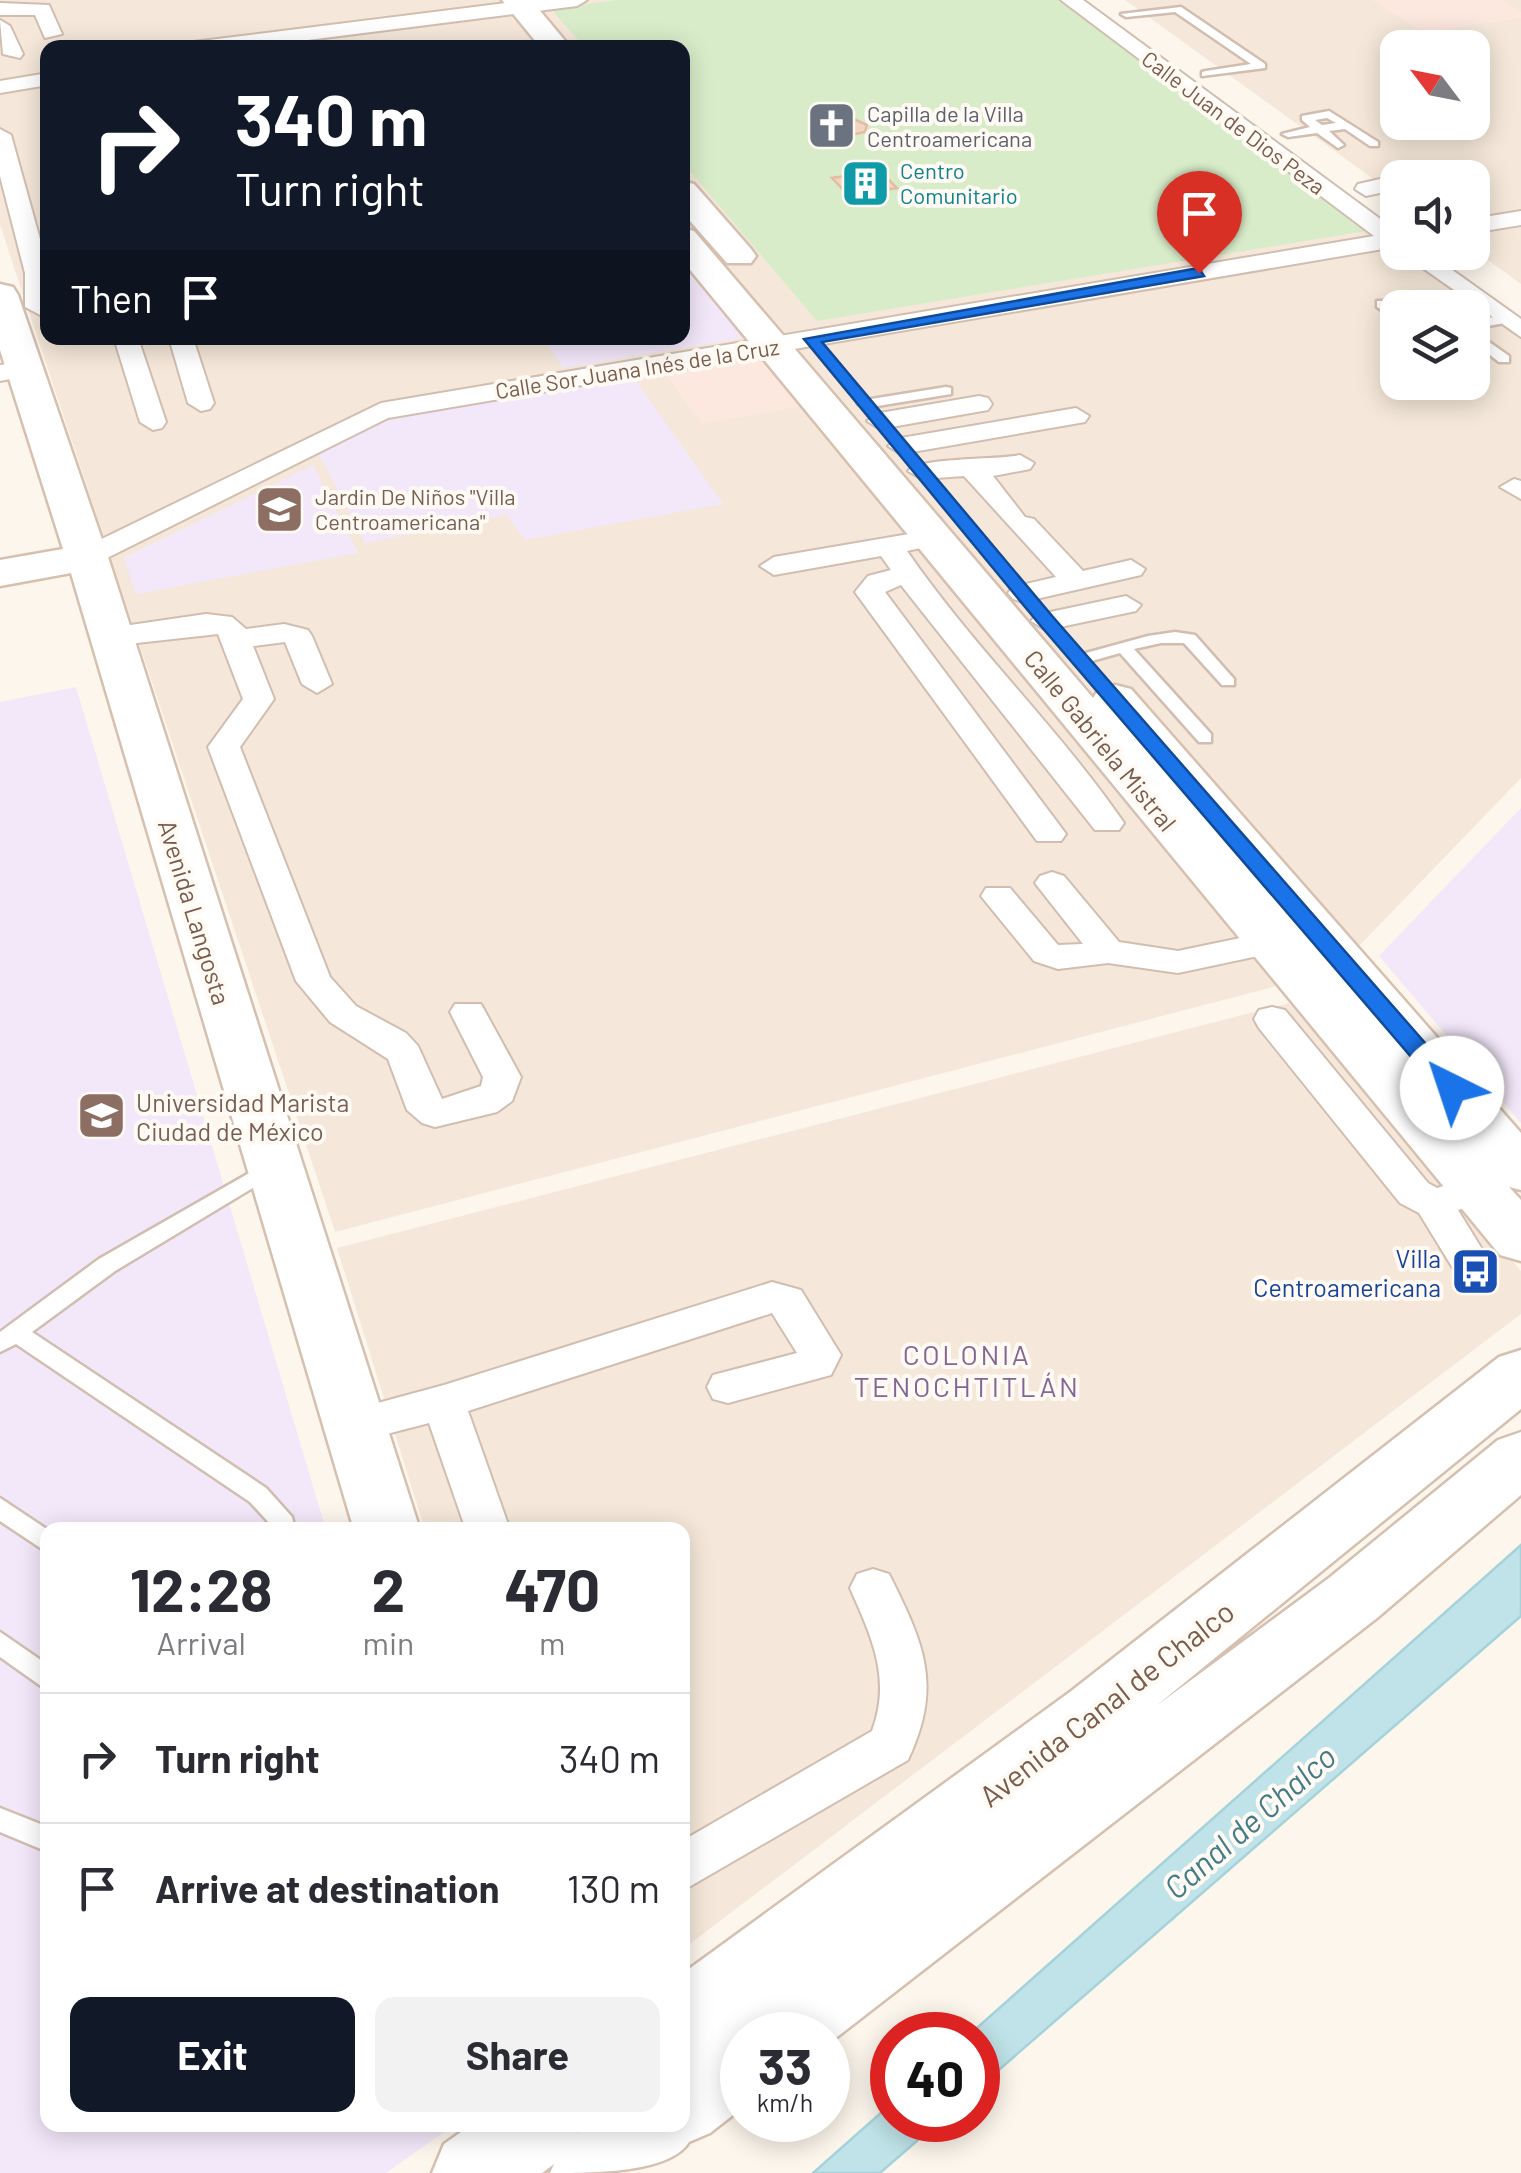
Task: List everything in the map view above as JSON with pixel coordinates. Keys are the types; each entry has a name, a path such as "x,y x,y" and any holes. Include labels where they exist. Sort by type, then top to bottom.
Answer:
{"street":[{"path":"250,40 507,4 577,0"},
{"name":"Calle Juan de Dios Peza","path":"1071,0 1380,230"},
{"name":"Calle Juan de Dios Peza","path":"1106,0 1288,134 1348,170 1380,197"},
{"path":"507,4 525,40"},
{"path":"507,4 548,40"},
{"path":"0,8 42,8 52,34"},
{"path":"0,26 12,54"},
{"path":"0,87 40,80"},
{"path":"0,135 38,273 34,298 40,308"},
{"path":"1348,170 1380,171"},
{"name":"Calle Gabriela Mistral","path":"690,202 791,343 910,553 1028,616 1082,660 1136,754 1506,1160 1521,1240"},
{"path":"1490,223 1521,218"},
{"name":"Calle Gabriela Mistral","path":"690,246 791,343 896,419 1028,616 1136,754 1269,943 1506,1160"},
{"name":"Calle Sor Juana Inés de la Cruz","path":"87,556 381,411 1380,248"},
{"name":"Calle Juan de Dios Peza","path":"1445,270 1515,309"},
{"path":"1471,270 1515,309"},
{"name":"Avenida Langosta","path":"0,295 11,372 87,556 385,1522"},
{"path":"128,345 153,422"},
{"path":"136,368 184,348 201,402"},
{"path":"896,419 979,404"},
{"path":"896,419 1076,416"},
{"path":"896,419 975,472 1076,582"},
{"path":"975,472 1020,463"},
{"path":"774,566 910,553"},
{"path":"910,553 962,645 1107,823"},
{"path":"910,553 870,592 1049,834"},
{"path":"0,573 87,556"},
{"path":"913,653 962,645 1028,616 1076,582 1131,569"},
{"path":"1028,616 1126,604"},
{"path":"110,637 222,623 236,640 259,698 224,747 314,981 343,1014 393,1042 405,1055 420,1101 436,1114 484,1103 500,1092 502,1077 468,1012"},
{"path":"236,640 284,633 297,636 317,684"},
{"path":"1007,776 1136,754"},
{"path":"1052,883 1108,952"},
{"path":"998,896 1046,953 1058,958 1108,952 1155,962 1178,962 1269,943"},
{"path":"1272,1019 1414,1193 1433,1203 1476,1272"},
{"path":"1433,1203 1506,1160"},
{"path":"356,1425 444,1402 772,1297 786,1300 816,1343 820,1355 816,1364 728,1387"},
{"name":"Avenida Canal de Chalco","path":"690,2015 1096,1714 1521,1374"},
{"path":"444,1402 485,1522"},
{"path":"806,2012 1354,1598 1521,1458"},
{"path":"690,1863 891,1745 902,1718 909,1674 873,1588"},
{"path":"690,2099 720,2076"},
{"path":"473,2173 530,2132"},
{"path":"562,2132 574,2173"},
{"path":"591,2173 647,2132"}],"lane":[{"path":"1126,14 1177,9 1261,66 1206,74"},
{"path":"1288,134 1348,125 1374,144"},
{"path":"1317,130 1348,170"},
{"path":"1490,318 1515,309"},
{"path":"1490,348 1504,359"},
{"path":"896,419 946,391"},
{"path":"1082,660 1126,650 1138,641 1189,638 1228,682"},
{"path":"1126,650 1204,738"},
{"path":"274,1166 107,1266 8,1339 258,1494 282,1522"},
{"path":"0,1508 40,1537"},
{"path":"0,1643 40,1674"},
{"path":"0,1820 40,1837"}],"shaded area":[{"path":"0,0 1075,0 1380,228 1380,270 1436,270 1463,290 1380,290 1380,400 1490,400 1490,310 1521,333 1521,778 1361,944 1273,987 335,1232 0,225"},
{"path":"1125,0 1521,0 1521,284 1490,261 1490,160 1380,160 1380,184"},
{"path":"1372,0 1501,0 1521,12 1521,18 1420,30"},
{"path":"690,267 748,337 563,368 548,345 690,345"},
{"path":"769,357 807,405 702,424 666,375"},
{"path":"631,374 723,504 525,540 507,515 365,543 319,454 389,416"},
{"name":"Jardin De Niños \"Villa Centroamericana\"","path":"313,465 358,553 136,594 124,558"},
{"name":"Universidad Marista Ciudad de México","path":"76,687 324,1522 40,1522 40,2132 444,2132 386,2173 0,2173 0,702"},
{"path":"1521,808 1521,1123 1379,956"},
{"path":"1289,1003 1521,1271 1521,1314 690,1944 690,1522 423,1522 337,1248"}],"green space":[{"path":"617,0 1072,0 1378,229 817,321 690,171 690,40 578,40 551,9"}],"water":[{"name":"Canal de Chalco","path":"1521,1545 1521,1616 1000,2069 1000,2012 995,2012"},
{"path":"870,2122 870,2142 916,2142 880,2173 813,2173"}],"building":[{"path":"849,117 867,125 865,132 832,139 816,134 810,127 822,118"},
{"name":"Centro Comunitario","path":"880,171 897,188 848,195 832,178"}],"place":[{"name":"Capilla de la Villa Centroamericana","path":"832,126"},
{"name":"Centro Comunitario","path":"865,183"},
{"name":"Jardin De Niños \"Villa Centroamericana\"","path":"280,509"},
{"name":"Universidad Marista Ciudad de México","path":"101,1116"},
{"name":"Villa Centroamericana","path":"1476,1272"}],"district":[{"name":"COLONIA TENOCHTITLÁN","path":"967,1370"}],"route":[{"path":"1199,273 812,339 1046,621 1452,1088"}]}
